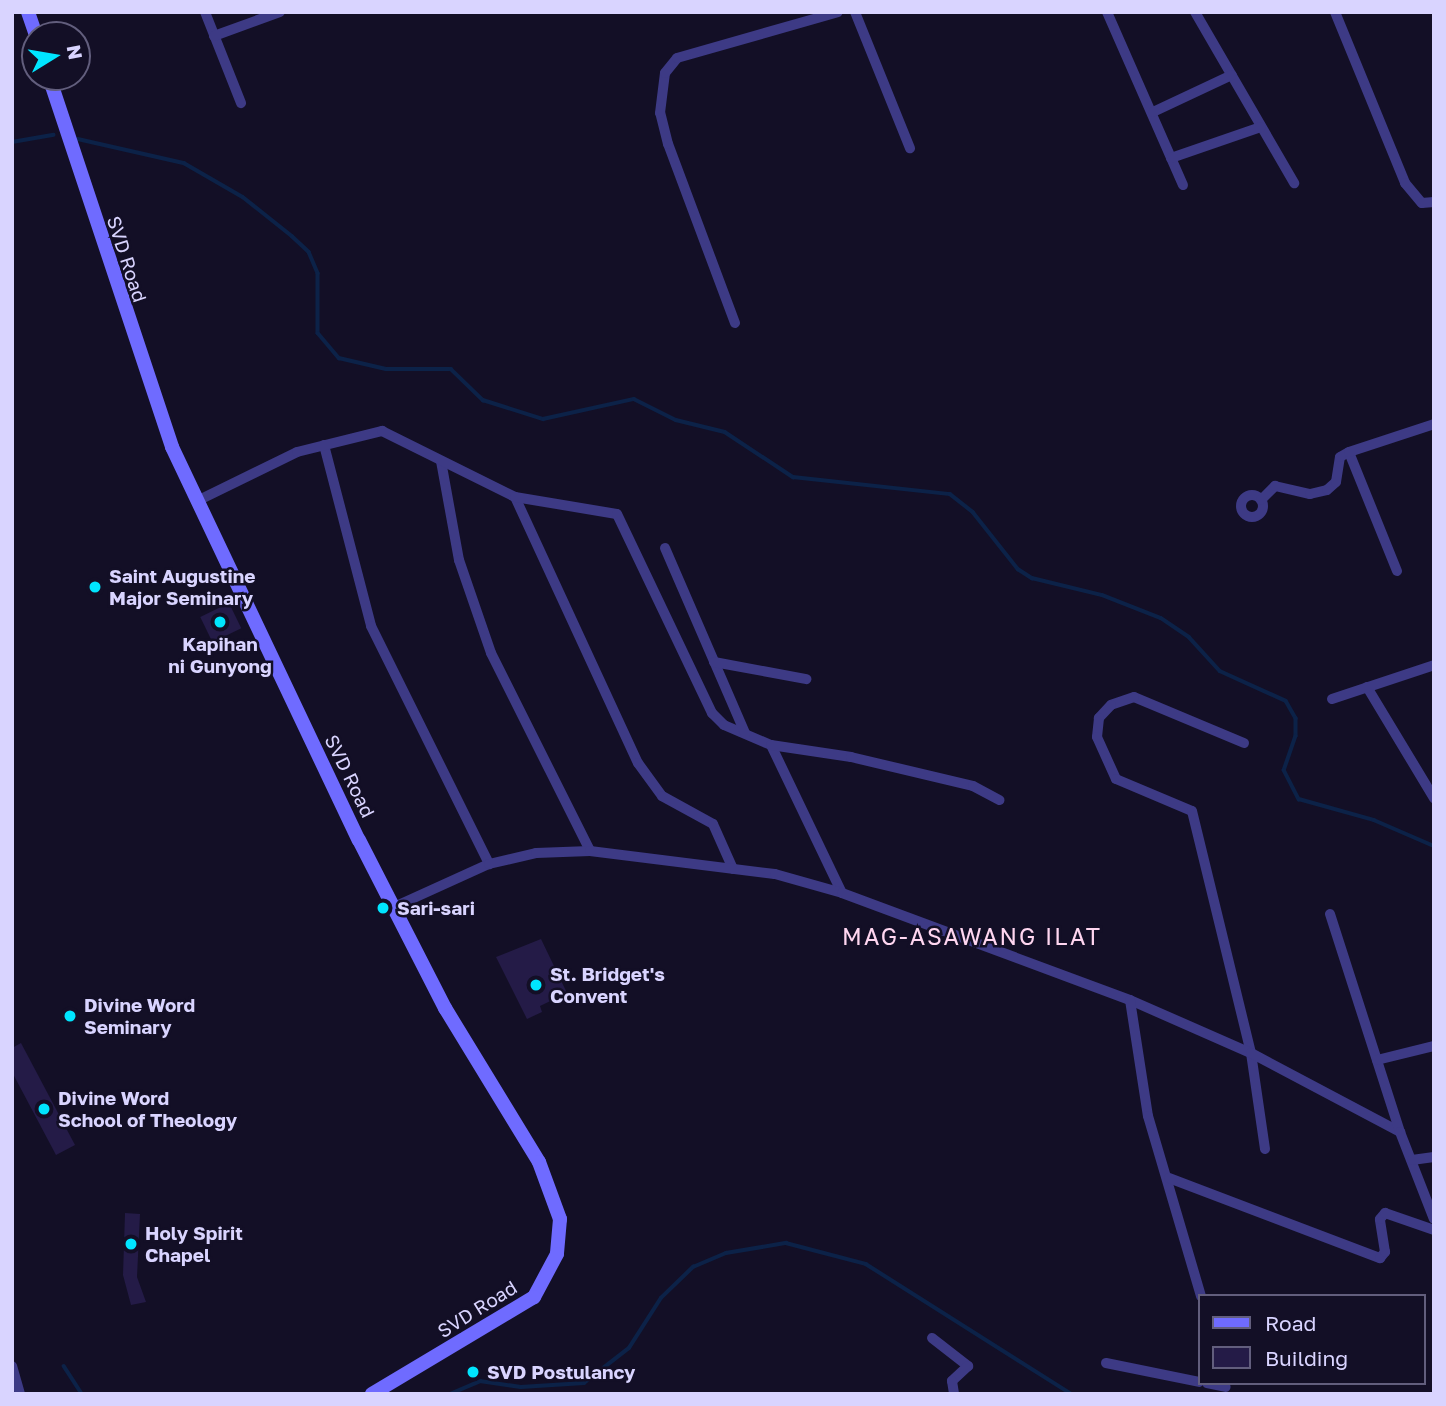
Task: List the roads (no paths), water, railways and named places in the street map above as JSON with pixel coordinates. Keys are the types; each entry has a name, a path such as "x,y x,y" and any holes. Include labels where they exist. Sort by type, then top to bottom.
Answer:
{"main road":[{"name":"SVD Road","path":"54,91 148,389 197,501 445,1008 538,1162 561,1219 556,1254 534,1297 372,1394"}],"street":[{"path":"205,12 241,103"},
{"path":"214,36 280,12"},
{"path":"735,323 668,144 660,113 665,73 677,58 838,12"},
{"path":"855,12 910,148"},
{"path":"1107,12 1183,185"},
{"path":"1195,12 1294,183"},
{"path":"1335,12 1405,183 1422,203 1434,202"},
{"path":"1153,112 1233,75"},
{"path":"1171,158 1261,127"},
{"path":"1261,500 1275,486 1310,494 1327,490 1336,482 1340,457 1434,424"},
{"path":"197,501 324,445 382,431 515,497 617,514 712,713 724,725 771,745 851,757 973,786 999,800"},
{"path":"324,445 371,626 489,864"},
{"path":"1349,452 1397,571"},
{"path":"441,461 459,560 491,653 590,851"},
{"path":"515,497 638,764 662,796 713,824 733,869"},
{"path":"665,548 745,733"},
{"path":"714,662 806,679"},
{"path":"1332,699 1433,667"},
{"path":"1367,687 1434,798"},
{"path":"1244,743 1133,697 1111,705 1099,718 1097,737 1116,779 1192,811 1251,1053 1265,1149"},
{"path":"771,745 842,893"},
{"path":"394,907 489,864 536,853 590,851 733,869 842,893 1130,1000 1251,1053 1399,1132"},
{"path":"1330,914 1399,1132 1434,1220"},
{"path":"1130,1000 1148,1116 1169,1178 1200,1294"},
{"path":"1377,1060 1434,1046"},
{"path":"1412,1160 1434,1157"},
{"path":"1169,1178 1380,1258 1385,1252 1381,1215 1434,1230"},
{"path":"932,1338 968,1366 952,1381 954,1394"},
{"path":"1106,1363 1198,1382"},
{"path":"12,1366 20,1394"}],"waterway":[{"path":"12,142 53,135"},
{"path":"78,139 184,163 243,197 292,236 309,252 318,273 318,333 339,358 386,369 451,369 483,400 543,419 634,399 676,420 725,432 793,477 950,494 973,512 1018,569 1032,578 1102,595 1161,618 1189,637 1220,671 1286,701 1296,718 1296,736 1284,770 1299,799 1374,820 1434,846"},
{"path":"450,1394 480,1381 521,1387 584,1383 629,1348 661,1298 693,1267 726,1253 786,1243 866,1264 1072,1394"},
{"path":"64,1366 82,1394"}],"place":[{"name":"Saint Augustine Major Seminary","path":"95,587"},
{"name":"Kapihan ni Gunyong","path":"220,622"},
{"name":"Sari-sari","path":"383,908"},
{"name":"St. Bridget's Convent","path":"536,985"},
{"name":"Divine Word Seminary","path":"70,1016"},
{"name":"Divine Word School of Theology","path":"44,1109"},
{"name":"Holy Spirit Chapel","path":"131,1244"},
{"name":"SVD Postulancy","path":"473,1372"}],"district":[{"name":"MAG-ASAWANG ILAT","path":"972,936"}]}
